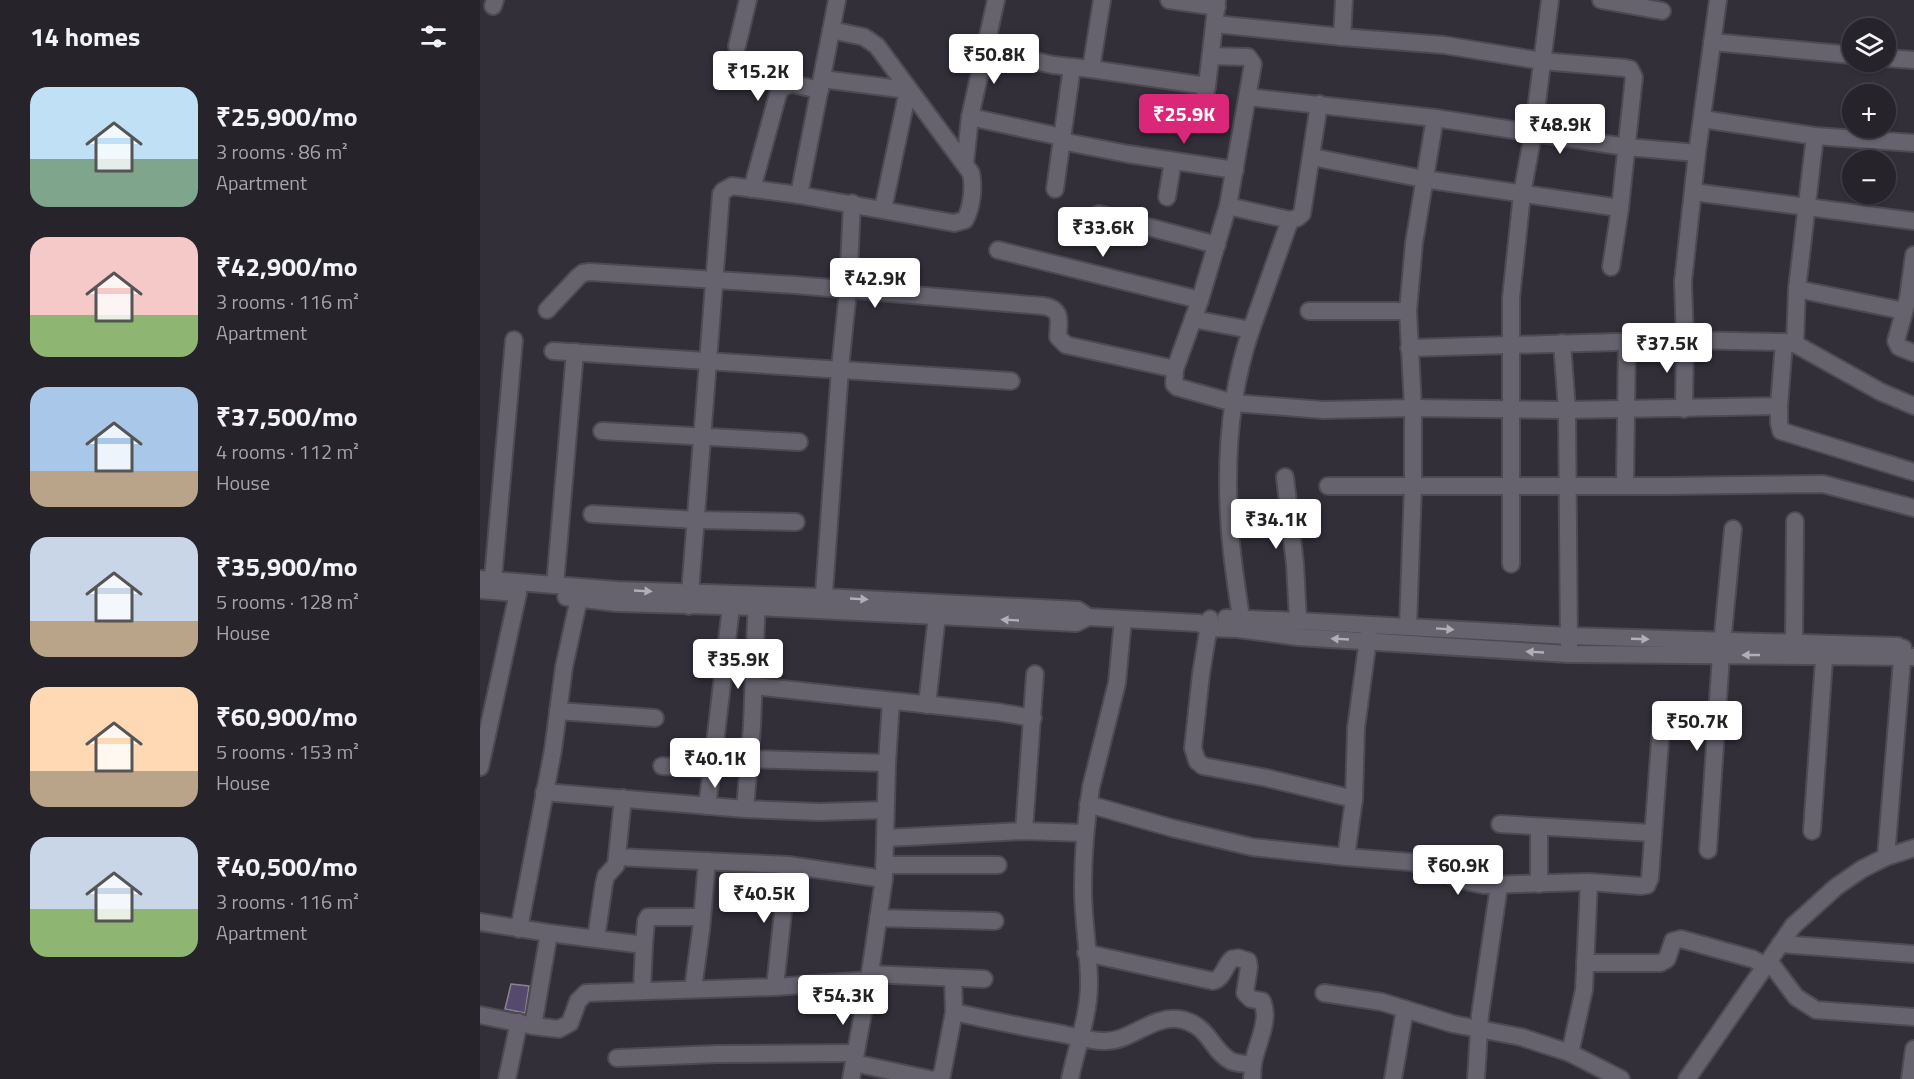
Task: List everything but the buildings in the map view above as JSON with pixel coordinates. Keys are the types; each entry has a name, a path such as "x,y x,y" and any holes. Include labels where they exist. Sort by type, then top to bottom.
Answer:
{"street":[{"path":"737,46 748,0"},
{"path":"799,195 837,0"},
{"path":"965,164 970,117 996,0"},
{"path":"1091,69 1102,0"},
{"path":"1169,0 1342,37 1444,45 1542,61 1630,69 1634,80 1611,267"},
{"path":"1342,37 1344,0"},
{"path":"1511,564 1511,298 1522,194 1533,134 1550,0"},
{"path":"1601,0 1662,11"},
{"path":"1684,409 1683,282 1690,208 1718,0"},
{"path":"1200,121 1207,86 1216,10"},
{"path":"690,600 714,279 723,191 732,186 799,195 954,223 961,222 969,214 971,173 877,46 864,37 831,30"},
{"path":"1712,42 1842,54"},
{"path":"984,50 1053,65 1207,86"},
{"path":"1211,56 1248,57 1253,64 1228,207 1200,300 1175,369 1174,384 1177,387 1234,403 1323,410 1684,409 1779,406"},
{"path":"1896,59 1914,60"},
{"path":"1055,189 1072,67"},
{"path":"752,189 778,94 782,87 792,84 821,84 908,90"},
{"path":"883,209 908,90"},
{"path":"1248,97 1435,118 1626,147 1697,153"},
{"path":"1228,207 1290,220 1302,214 1319,104"},
{"path":"970,117 1062,139 1173,161 1235,170"},
{"path":"1408,627 1413,408 1408,311 1414,243 1435,118"},
{"path":"1702,120 1815,136 1914,143"},
{"path":"1815,136 1790,343 1779,406 1779,423 1782,431 1914,472"},
{"path":"1312,157 1424,179 1620,208"},
{"path":"1167,196 1173,161"},
{"path":"1693,192 1914,221"},
{"path":"823,604 848,290 852,204"},
{"path":"1099,214 1217,245"},
{"path":"1241,618 1230,529 1228,464 1234,403 1241,358 1290,220"},
{"path":"998,250 1200,300"},
{"path":"1914,255 1909,303 1896,344 1914,352"},
{"path":"547,310 584,273 714,279 1048,307 1057,314 1060,325 1058,337 1066,345 1175,369"},
{"path":"1797,289 1909,303"},
{"path":"1309,311 1408,311"},
{"path":"1193,319 1251,330"},
{"path":"484,583 514,340"},
{"path":"1409,348 1685,340 1790,343 1881,392 1914,406"},
{"path":"1625,486 1627,341"},
{"path":"1562,343 1567,410 1570,636 1568,654"},
{"path":"553,351 1011,381"},
{"path":"555,585 575,352"},
{"path":"602,431 799,442"},
{"path":"1285,477 1295,564 1298,621"},
{"path":"1328,486 1823,484 1914,508"},
{"path":"592,514 697,520 796,522"},
{"path":"1794,643 1795,521"},
{"path":"1708,850 1733,529"},
{"path":"484,583 555,585 690,600 731,607 757,601"},
{"path":"484,583 518,593 616,603 690,600 757,601 937,609 1078,610 1088,617 1206,623 1298,637 1368,633 1408,627 1570,636 1684,648"},
{"path":"480,767 518,593"},
{"path":"519,928 553,750 564,667 579,598"},
{"path":"745,809 754,686 757,601"},
{"path":"707,806 731,607"},
{"path":"927,705 937,609"},
{"path":"1206,623 1241,618 1298,621 1368,633 1568,654 1684,648 1908,652 1886,856"},
{"path":"1070,1079 1081,1037 1089,986 1083,889 1088,804 1117,683 1123,619"},
{"path":"1206,623 1193,748 1197,761 1208,767 1267,778 1354,799"},
{"path":"1346,856 1354,799 1356,728 1368,633"},
{"path":"1722,648 1794,643 1824,650"},
{"path":"1812,831 1824,650"},
{"path":"1024,831 1035,674"},
{"path":"754,686 1033,718"},
{"path":"853,1065 869,977 884,872 891,701"},
{"path":"558,711 655,718"},
{"path":"1088,804 1172,828 1252,847 1412,862 1470,882 1499,886 1589,882 1641,886 1647,885 1650,878 1661,726"},
{"path":"749,759 887,763"},
{"path":"662,766 712,769"},
{"path":"544,792 745,809 820,812 885,810"},
{"path":"596,938 604,884 608,874 614,869 617,857 623,798"},
{"path":"1500,824 1652,833"},
{"path":"1539,827 1539,884"},
{"path":"886,838 1024,831 1085,833"},
{"path":"1687,1079 1793,926 1836,887 1862,869 1886,856 1914,848"},
{"path":"617,857 884,872 998,865"},
{"path":"693,989 707,861"},
{"path":"775,987 788,865"},
{"path":"1570,1053 1584,990 1589,882"},
{"path":"1476,1079 1478,1028 1499,886"},
{"path":"642,990 645,921 648,917 702,917"},
{"path":"878,918 995,921"},
{"path":"480,922 644,945"},
{"path":"507,1079 526,1024 549,933"},
{"path":"1585,963 1660,963 1666,959 1673,941 1681,939 1768,963 1796,997 1816,1011 1914,1017"},
{"path":"1780,944 1914,954"},
{"path":"954,1012 1104,1041 1124,1037 1165,1019 1177,1019 1202,1030 1227,1058 1253,1072 1265,1020 1262,1001 1251,999 1245,993 1249,964 1246,960 1232,958 1217,980 1213,981 1086,953"},
{"path":"480,1015 553,1029 570,1023 581,996 586,993 775,987 869,977 984,979"},
{"path":"936,1079 942,1075 954,1012 953,978"},
{"path":"1324,993 1382,1002 1453,1024 1521,1037 1570,1053 1621,1079"},
{"path":"1393,1079 1405,1009"},
{"path":"1910,1079 1914,1049"},
{"path":"617,1058 718,1054 853,1065 929,1079"}]}
